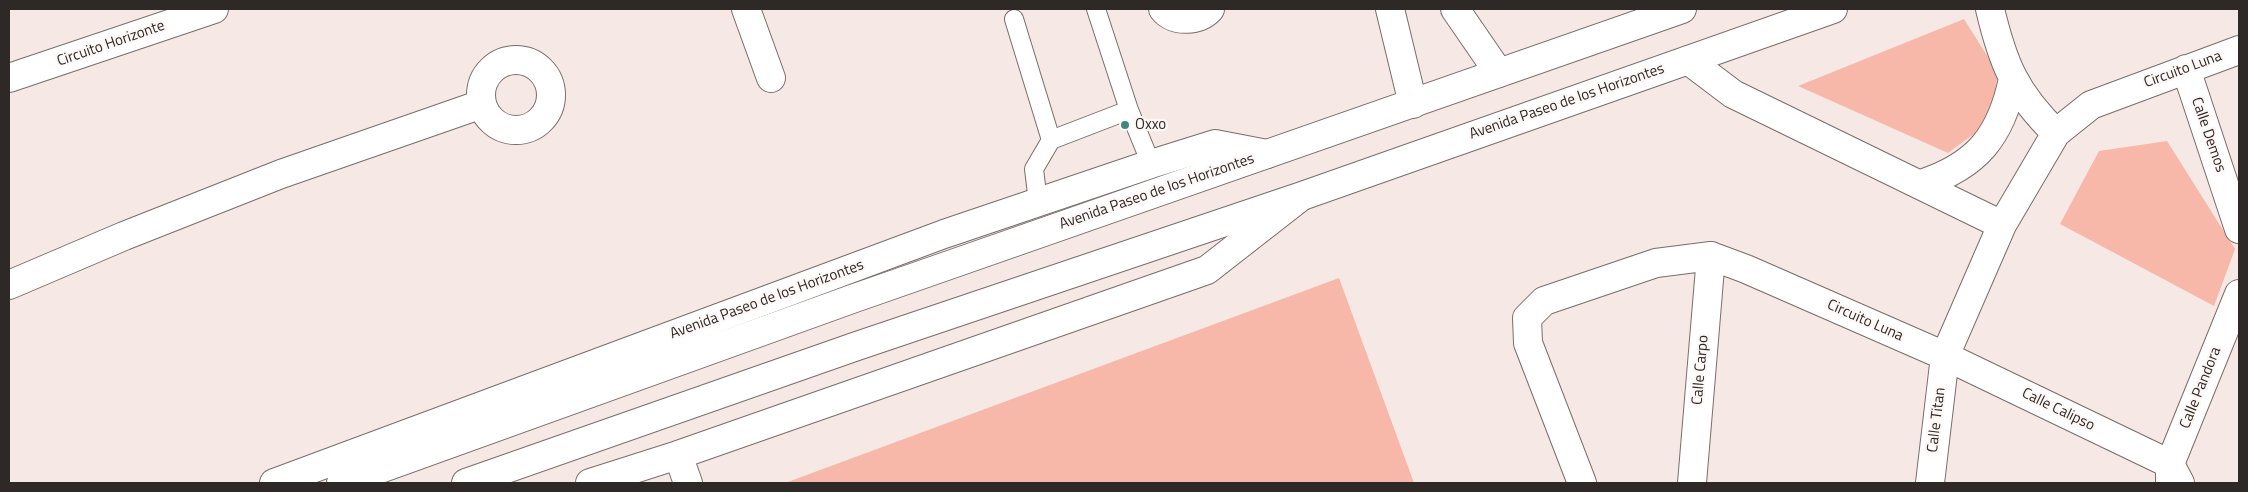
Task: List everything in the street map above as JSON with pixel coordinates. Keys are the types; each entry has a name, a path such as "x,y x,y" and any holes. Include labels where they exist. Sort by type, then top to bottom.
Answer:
{"street":[{"name":"Circuito Horizonte","path":"9,78 214,9"},
{"path":"746,9 771,78"},
{"path":"1163,9 1184,19 1204,15 1210,9"},
{"path":"1390,9 1413,104"},
{"path":"1455,9 1499,73"},
{"name":"Avenida Paseo de los Horizontes","path":"341,483 852,299 1682,9"},
{"name":"Avenida Paseo de los Horizontes","path":"466,483 857,346 1302,196 1833,9"},
{"path":"1990,9 1998,43 2013,78 2033,110 2056,133"},
{"name":"Circuito Luna","path":"1582,483 1528,343 1528,318 1544,301 1656,263 1710,256 1746,269 1945,356 2002,225 2056,133 2091,104 2239,50"},
{"path":"1688,60 1733,94 2002,225"},
{"name":"Calle Demos","path":"2186,69 2239,229"},
{"path":"1921,184 1945,176 1966,163 1984,147 1998,126 2008,104 2013,78"},
{"path":"9,285 124,236 281,174 482,104"},
{"name":"Avenida Paseo de los Horizontes","path":"274,483 944,234 1151,164 1214,144 1267,154"},
{"name":"Avenida Paseo de los Horizontes","path":"590,483 617,479 678,455 1207,270 1302,196"},
{"name":"Calle Carpo","path":"1692,483 1710,256"},
{"name":"Calle Pandora","path":"2174,477 2239,294"},
{"name":"Calle Calipso","path":"1945,356 2174,477"},
{"name":"Calle Titan","path":"1930,483 1945,356"},
{"path":"678,455 688,483"}],"lane":[{"path":"1096,9 1129,110 1151,164"},
{"path":"1014,19 1051,140"},
{"path":"1038,202 1034,169 1051,140 1129,110"}],"shaded area":[{"path":"1964,19 1998,73 1990,122 1948,153 1798,86"},
{"path":"2167,141 2235,249 2214,306 2060,224 2099,151"},
{"path":"1339,278 1414,483 785,483"}],"place":[{"name":"Oxxo","path":"1125,125"}]}
